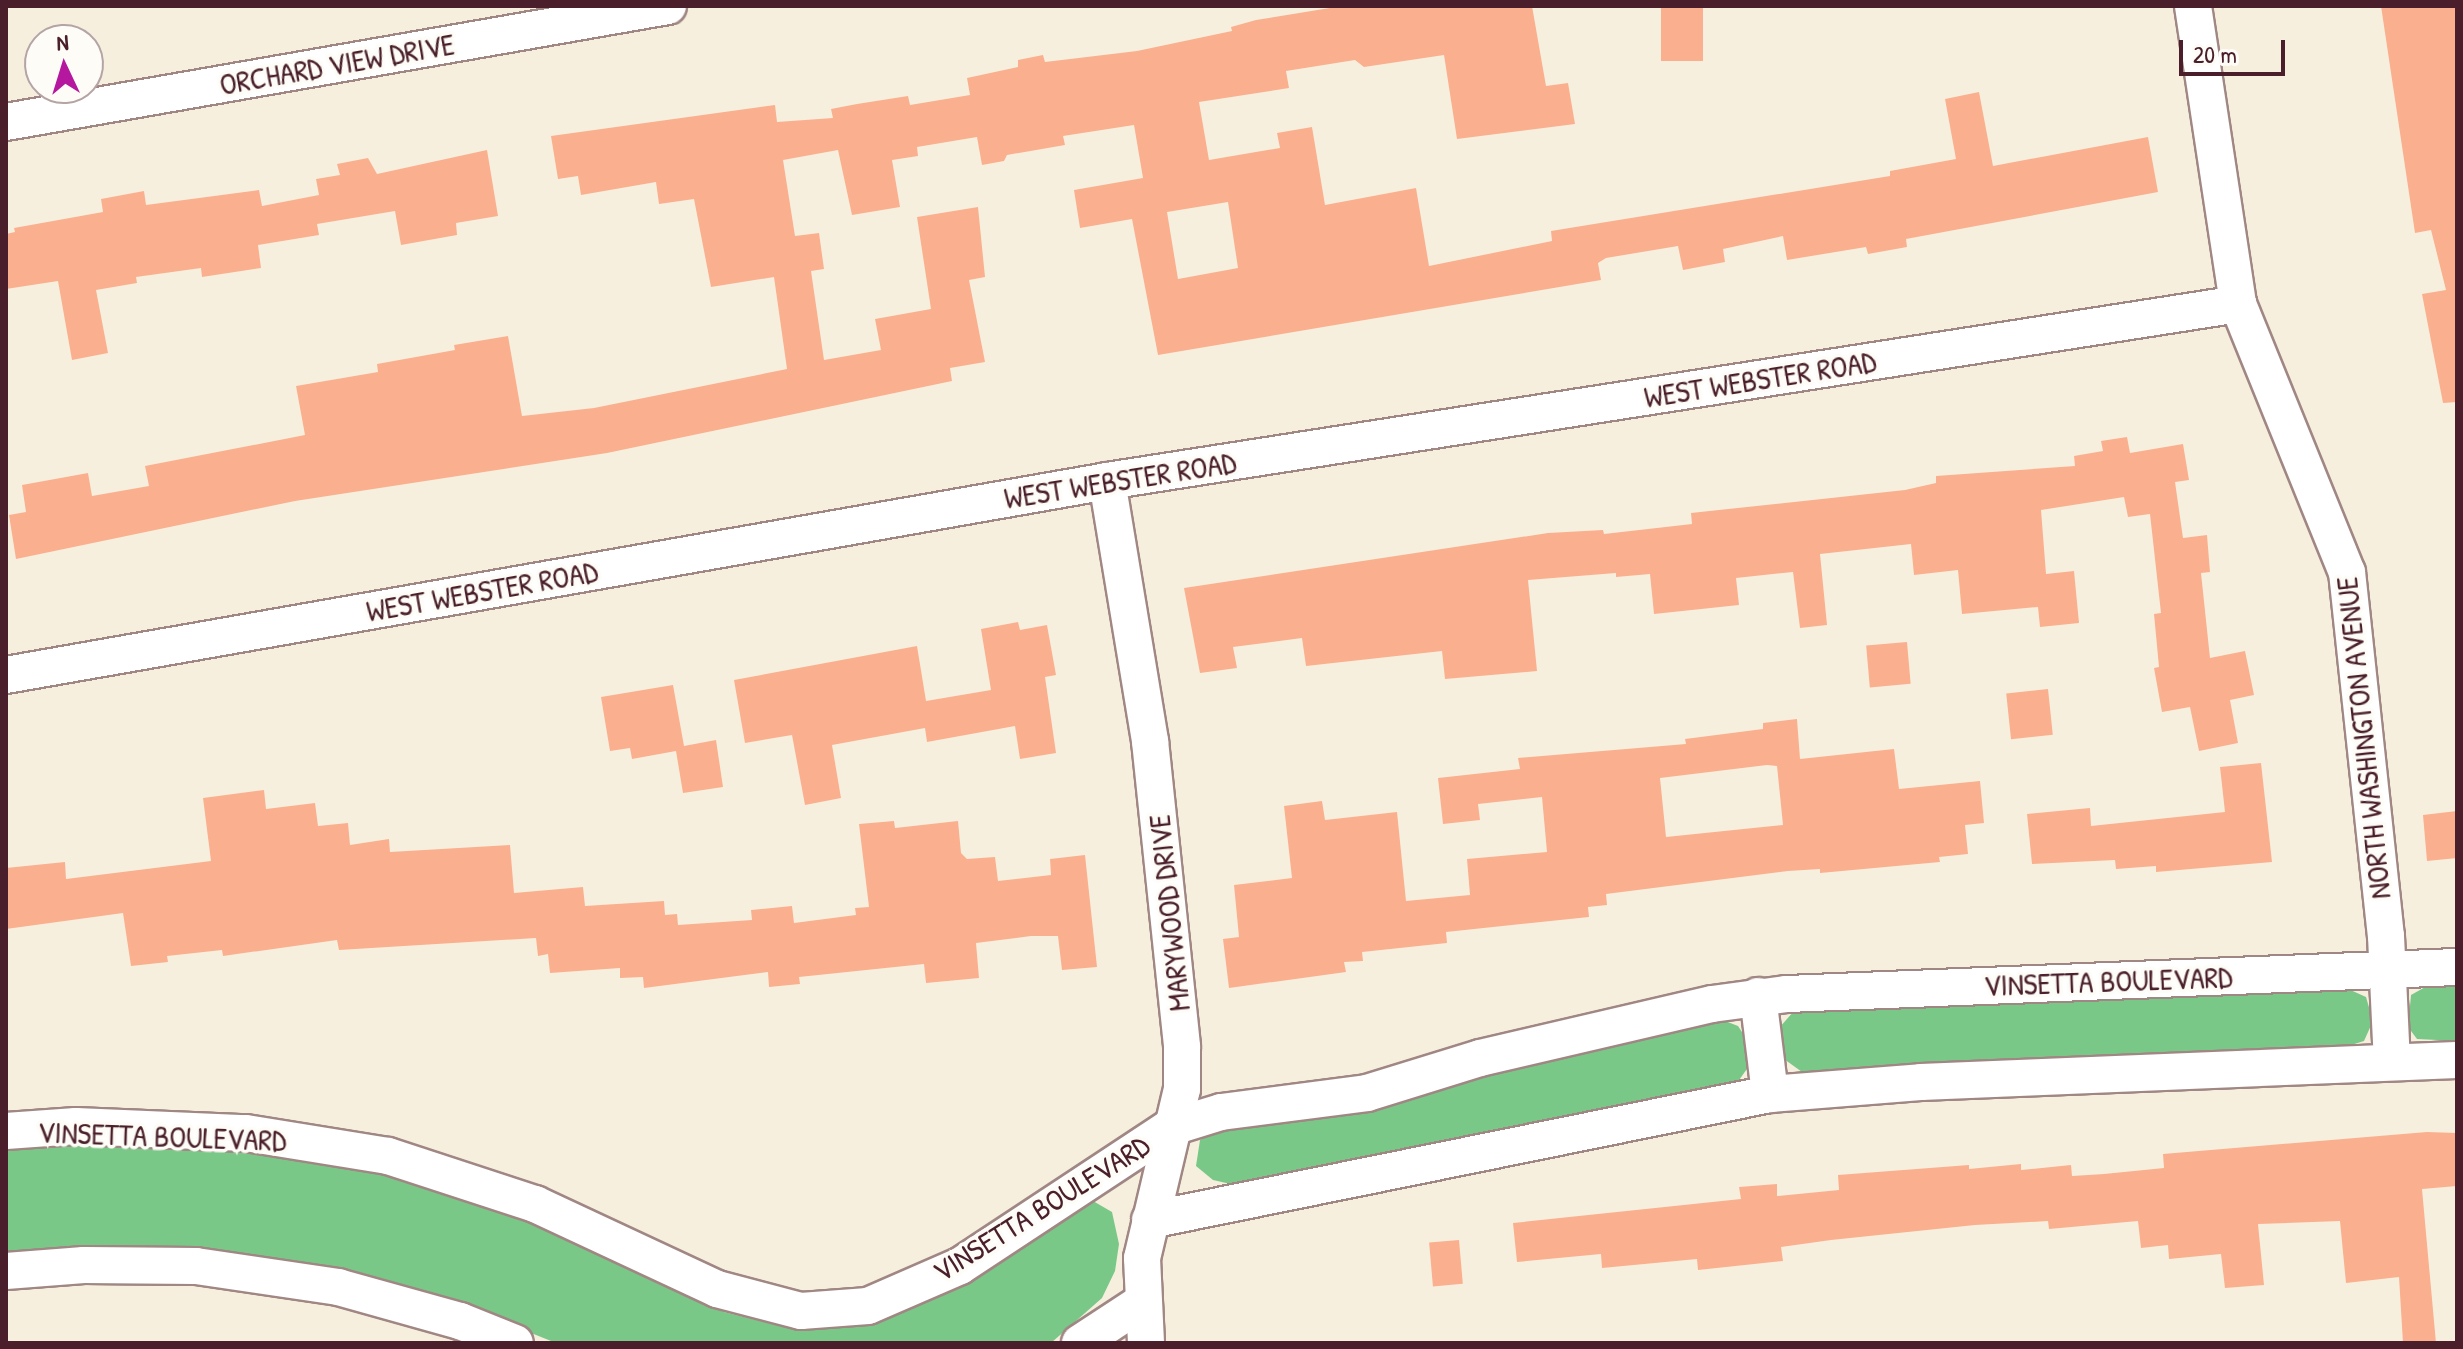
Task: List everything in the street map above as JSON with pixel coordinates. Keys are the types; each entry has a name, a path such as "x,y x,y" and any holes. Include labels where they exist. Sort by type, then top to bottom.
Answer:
{"street":[{"name":"NORTH WASHINGTON AVENUE","path":"2193,6 2238,304 2347,572 2388,970 2392,1062"},
{"name":"ORCHARD VIEW DRIVE","path":"6,122 661,7"},
{"name":"WEST WEBSTER ROAD","path":"6,675 1107,481 2238,304"},
{"name":"MARYWOOD DRIVE","path":"1107,481 1150,741 1182,1047 1182,1089 1169,1128 1142,1258 1141,1303 1146,1343"},
{"name":"VINSETTA BOULEVARD","path":"6,1131 76,1126 246,1133 388,1156 535,1204 717,1289 801,1311 868,1306 960,1266 1169,1128 1221,1112 1367,1093 1480,1058 1758,996 2457,967"},
{"path":"1758,996 1770,1094"},
{"path":"1150,1220 1770,1094 1921,1082 2457,1060"},
{"path":"6,1271 84,1265 196,1266 338,1287 460,1321 515,1343"},
{"path":"1080,1343 1141,1303"}],"green space":[{"path":"2457,983 2457,1041 2417,1039 2408,1027 2411,995 2427,986"},
{"path":"2346,988 2366,997 2373,1021 2364,1041 2345,1047 1802,1072 1784,1059 1779,1028 1794,1011"},
{"path":"1720,1019 1738,1026 1746,1038 1749,1066 1737,1083 1235,1185 1213,1180 1196,1166 1200,1140 1216,1131"},
{"path":"146,1140 300,1156 393,1175 529,1219 724,1312 776,1325 808,1327 1093,1201 1112,1212 1119,1244 1115,1271 1102,1298 1051,1343 556,1343 461,1305 343,1273 82,1248 6,1253 6,1144"}],"building":[{"path":"1342,6 1532,6 1546,86 1568,83 1575,124 1457,139 1444,55 1364,67 1355,60 1286,71 1289,88 1199,102 1209,160 1280,148 1277,133 1312,127 1325,205 1416,188 1429,266 1552,241 1551,231 1890,176 1890,171 1956,159 1945,99 1979,92 1993,166 2148,137 2158,192 1906,239 1907,247 1868,254 1866,247 1787,260 1783,236 1723,249 1725,262 1683,270 1678,246 1606,258 1598,263 1601,280 1158,355 1132,219 1080,228 1074,190 1143,178 1134,125 1063,136 1065,145 1007,155 1004,161 982,165 977,137 917,147 918,156 892,160 900,207 852,215 838,150 783,160 795,236 819,233 824,269 811,271 824,360 881,350 875,319 931,309 917,217 978,207 985,277 969,280 985,362 950,368 952,381 607,453 295,501 16,559 9,515 26,512 22,485 88,473 92,496 149,486 145,466 305,435 296,386 378,372 377,364 455,350 454,345 508,336 522,416 594,408 787,369 774,277 711,287 694,199 659,204 656,182 581,195 578,176 558,179 551,136 775,105 777,122 833,118 831,109 857,104 908,96 910,105 970,95 967,78 1018,67 1018,60 1043,55 1045,62 1137,51 1232,31 1231,27","holes":["1228,202 1238,268 1178,279 1167,212"]},
{"path":"1661,6 1703,6 1703,61 1661,61"},
{"path":"2381,6 2457,6 2457,402 2443,403 2422,294 2446,290 2431,230 2415,233"},
{"path":"487,150 498,216 456,223 457,235 401,245 395,211 317,224 319,235 258,245 261,268 202,277 201,268 136,277 137,283 96,290 108,353 72,360 58,281 6,289 6,234 15,232 14,228 103,212 101,199 144,191 146,205 259,190 262,206 319,195 316,179 340,175 337,164 368,158 377,174"},
{"path":"2127,437 2130,453 2183,444 2189,480 2175,482 2183,538 2207,535 2210,572 2201,573 2210,658 2245,651 2254,695 2230,700 2238,743 2199,751 2190,707 2162,712 2154,668 2159,667 2154,614 2161,613 2150,514 2128,517 2124,497 2041,510 2046,574 2074,571 2079,623 2040,627 2038,607 1962,614 1958,570 1914,575 1911,544 1820,554 1827,625 1800,628 1793,572 1736,578 1739,605 1654,614 1650,574 1616,577 1616,573 1528,580 1537,671 1445,679 1442,651 1306,666 1302,638 1233,647 1237,668 1200,673 1184,588 1548,533 1603,530 1604,534 1692,524 1691,513 1905,490 1936,483 1936,476 2075,466 2074,456 2103,451 2101,441"},
{"path":"1018,622 1020,630 1047,625 1056,675 1045,677 1056,753 1020,759 1015,726 927,742 925,728 832,745 841,798 805,805 792,735 745,743 734,680 917,646 926,701 991,690 981,629"},
{"path":"1907,642 1911,684 1870,687 1866,646"},
{"path":"673,685 684,746 716,740 723,787 683,793 676,751 632,759 630,748 610,751 601,697"},
{"path":"2048,689 2053,735 2011,739 2006,693"},
{"path":"1797,719 1800,759 1894,749 1899,789 1980,781 1984,823 1965,825 1968,854 1939,857 1940,862 1820,873 1820,869 1788,871 1606,894 1607,905 1588,907 1589,917 1446,932 1447,943 1362,952 1363,961 1344,962 1346,972 1229,988 1223,939 1239,937 1234,885 1292,878 1284,806 1322,801 1325,820 1397,812 1406,901 1470,895 1467,859 1547,852 1542,797 1478,804 1480,820 1443,824 1438,778 1520,769 1518,758 1686,744 1685,739 1763,729 1763,723","holes":["1777,766 1783,825 1666,837 1660,778"]},
{"path":"2261,763 2272,862 2156,872 2156,866 2116,869 2115,860 2032,864 2027,814 2090,808 2091,826 2225,812 2220,767"},
{"path":"264,790 266,809 315,803 318,826 348,823 350,845 389,839 390,852 510,845 514,893 583,887 585,906 664,901 665,915 677,914 678,925 752,920 751,910 792,906 794,923 856,915 855,908 869,907 859,824 894,821 895,828 958,821 961,853 967,859 995,857 998,881 1051,875 1050,859 1085,855 1097,967 1062,970 1058,936 1031,936 976,943 979,978 926,983 924,964 799,977 800,984 769,987 768,972 644,988 643,977 620,978 620,968 550,973 548,954 538,956 536,938 339,950 337,940 223,956 222,950 167,956 168,962 131,966 123,913 6,929 6,868 65,862 66,879 211,861 203,798"},
{"path":"2457,811 2457,858 2427,861 2423,815"},
{"path":"2427,1132 2457,1133 2457,1186 2422,1189 2436,1343 2403,1343 2399,1277 2346,1283 2340,1221 2258,1224 2264,1285 2225,1288 2221,1254 2169,1259 2168,1245 2141,1248 2138,1221 2049,1229 2048,1221 1975,1225 1831,1240 1781,1247 1783,1261 1698,1270 1697,1259 1602,1268 1601,1254 1517,1262 1513,1223 1741,1199 1739,1187 1777,1184 1777,1196 1839,1190 1838,1175 1969,1165 1969,1169 2021,1164 2021,1170 2071,1165 2072,1176 2104,1174 2164,1168 2163,1154"},
{"path":"1459,1240 1463,1284 1433,1286 1429,1243"}]}
